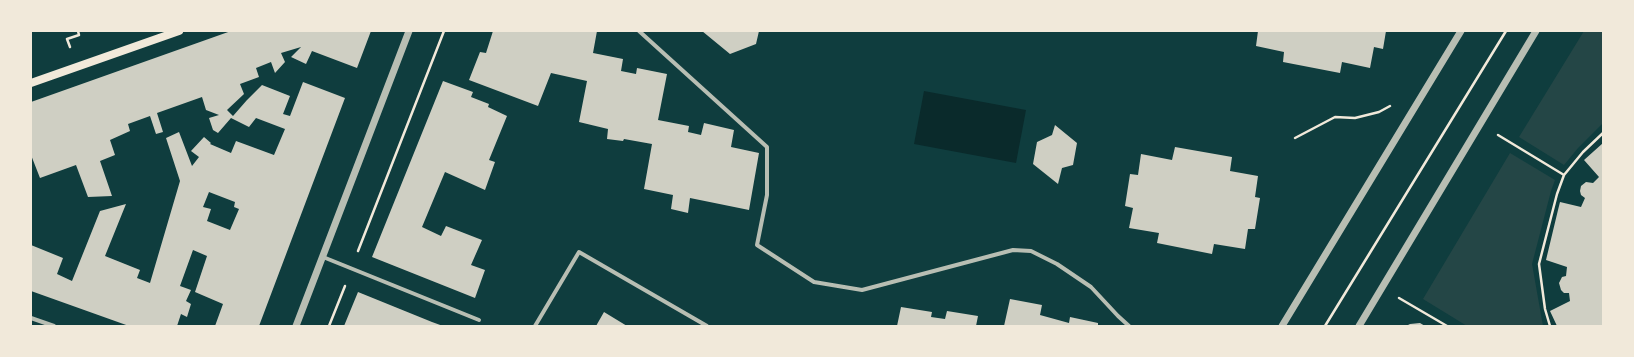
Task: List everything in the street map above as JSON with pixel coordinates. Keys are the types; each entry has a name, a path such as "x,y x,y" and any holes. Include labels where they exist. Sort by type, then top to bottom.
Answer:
{"main road":[{"path":"31,83 180,31"}],"street":[{"path":"296,326 409,31"},
{"path":"638,31 767,147 767,195 757,245 814,282 862,290 1013,250 1031,251 1057,264 1091,287 1129,326"},
{"path":"1282,326 1460,31"},
{"path":"1359,326 1536,31"},
{"path":"535,326 579,252 707,326"},
{"path":"323,257 479,320"},
{"path":"31,318 54,326"}],"path":[{"path":"329,326 444,31"},
{"path":"1325,326 1506,31"},
{"path":"1295,138 1335,117 1355,118 1379,112 1398,102 1418,101"},
{"path":"1480,124 1564,175"},
{"path":"1550,326 1545,309 1539,264 1557,194 1564,175 1583,152 1603,133"},
{"path":"1382,288 1446,326"}],"shaded area":[{"path":"1584,31 1603,31 1603,123 1578,148 1564,165 1519,137"},
{"path":"924,91 1026,110 1016,163 914,144"},
{"path":"1510,153 1555,180 1532,264 1543,326 1467,326 1423,299"}],"building":[{"path":"231,31 371,31 357,68 312,51 306,64 291,57 301,47 281,53 285,62 275,73 271,62 256,68 259,77 240,84 244,94 227,110 233,116 262,85 290,96 283,114 290,116 303,82 345,98 259,326 215,326 223,304 195,292 207,256 193,250 180,286 191,290 186,301 191,304 187,317 181,314 177,326 129,326 31,291 31,245 63,258 57,274 72,281 100,211 126,204 105,256 140,270 137,278 150,283 180,181 166,138 179,132 192,166 199,157 191,151 204,137 211,143 210,144 231,153 236,141 274,155 285,129 256,118 249,127 231,118 218,133 213,130 209,118 219,115 206,110 202,97 157,113 163,132 156,134 150,116 128,124 130,131 110,140 115,155 100,161 112,196 88,197 76,165 40,178 31,155 31,102","holes":["209,192 235,202 234,207 239,209 230,230 207,221 211,209 203,207"]},
{"path":"493,31 597,31 593,53 623,59 621,71 636,74 637,68 667,74 658,120 689,126 688,132 701,135 704,123 734,130 731,147 759,153 749,210 690,198 688,213 671,209 673,195 644,189 652,144 624,139 623,141 607,139 608,129 579,122 587,81 551,73 538,106 469,80 480,52 486,53"},
{"path":"702,31 759,31 756,44 730,54"},
{"path":"1258,31 1386,31 1383,49 1374,47 1370,68 1342,62 1340,73 1283,62 1284,52 1256,46"},
{"path":"443,81 473,92 471,97 489,104 488,107 507,116 489,160 495,162 485,190 445,172 422,227 441,236 446,226 482,240 471,265 485,270 475,298 372,257"},
{"path":"1055,125 1077,143 1073,165 1062,168 1058,184 1033,164 1037,142 1052,135"},
{"path":"1603,143 1603,326 1557,326 1550,311 1570,301 1569,293 1564,293 1561,290 1559,283 1562,277 1566,276 1567,267 1546,260 1560,202 1581,207 1585,198 1581,195 1581,186 1586,182 1593,183 1599,177 1584,160"},
{"path":"1175,147 1232,157 1230,171 1258,176 1255,197 1260,198 1255,229 1248,229 1245,249 1214,244 1212,254 1157,243 1159,233 1129,228 1133,208 1125,206 1130,174 1138,175 1141,154 1172,160"},
{"path":"358,292 432,322 443,326 344,326"},
{"path":"1010,299 1042,305 1040,315 1069,323 1070,317 1098,323 1098,326 1004,326"},
{"path":"901,307 932,312 931,317 945,319 947,311 978,316 976,326 897,326"},
{"path":"604,312 627,326 596,326"},
{"path":"1420,323 1425,326 1406,326 1410,324"}]}
